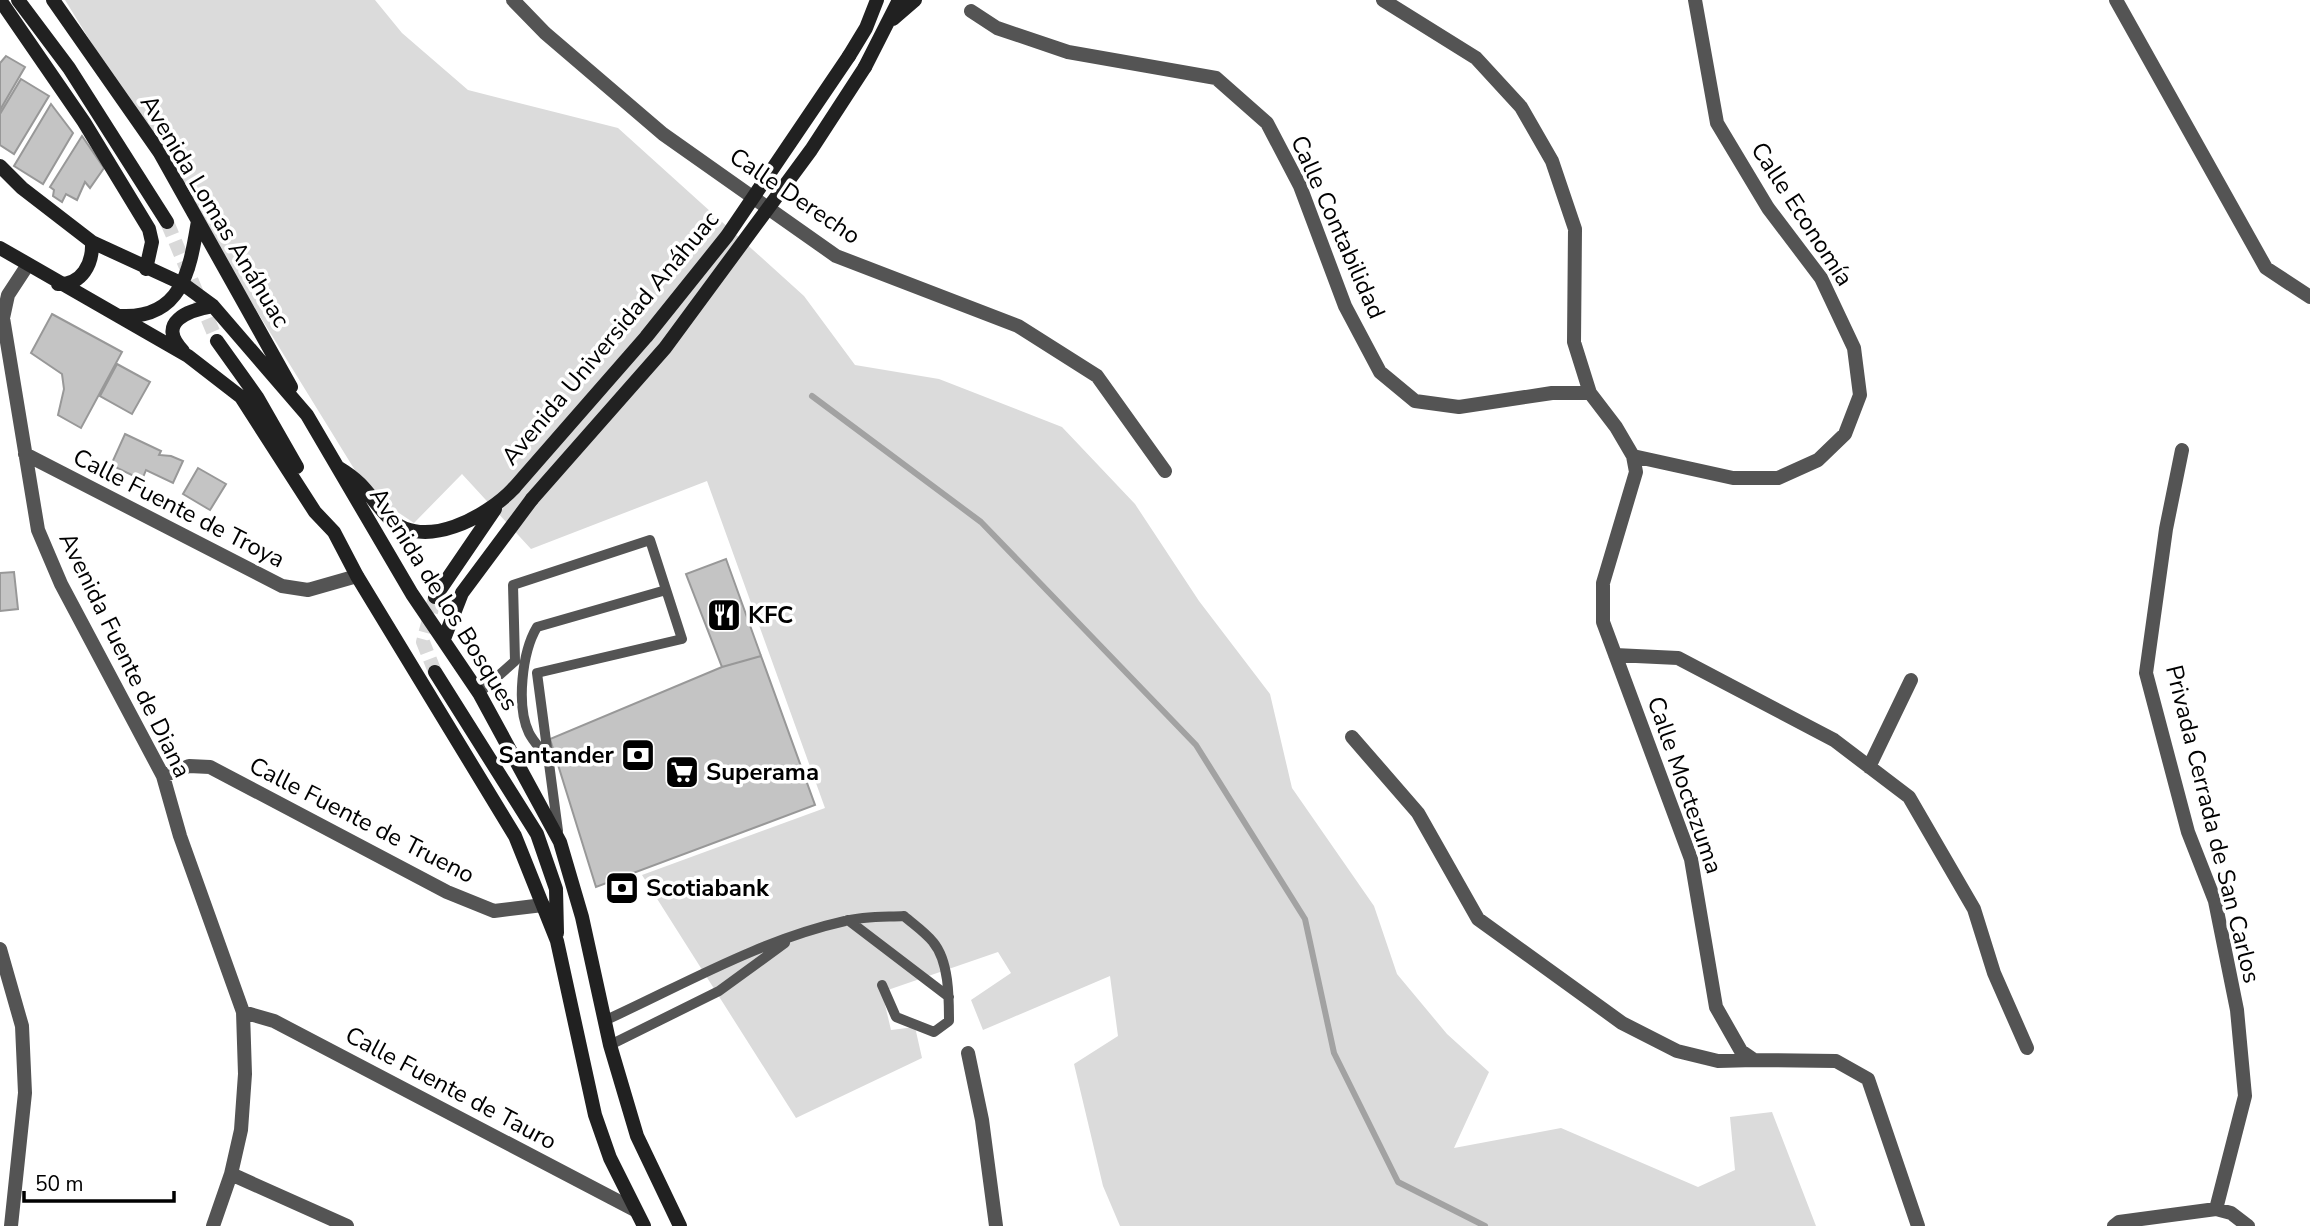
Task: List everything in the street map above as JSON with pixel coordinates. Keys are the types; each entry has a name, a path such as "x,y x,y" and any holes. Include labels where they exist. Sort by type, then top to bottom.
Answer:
{"main road":[{"path":"0,0 84,122 149,229 152,242 146,269"},
{"name":"Avenida Lomas Anáhuac","path":"18,0 69,68 167,222"},
{"name":"Avenida Lomas Anáhuac","path":"54,0 160,153 307,415"},
{"path":"866,28 869,0"},
{"name":"Avenida Universidad Anáhuac","path":"337,468 357,479 388,517 399,525 421,530 463,525 497,505 646,337 727,236 849,55 866,28 877,0"},
{"name":"Avenida Universidad Anáhuac","path":"444,639 463,593 532,499 665,348 811,150 865,67 899,0"},
{"path":"887,25 915,0"},
{"name":"Avenida de los Bosques","path":"0,166 22,188 92,242 183,284 214,306 307,415 412,594 479,693 559,842 582,917 604,1021 636,1136 680,1226"},
{"path":"117,315 136,316 165,305 183,284 198,221"},
{"path":"58,284 68,284 85,272 93,253 92,242"},
{"path":"0,248 58,284 188,356 242,397 315,512 334,532"},
{"path":"188,356 175,342 174,325 187,311 214,306"},
{"path":"218,341 257,397 357,576 505,815 557,941 595,1115 610,1158 644,1226"},
{"path":"436,597 497,505"},
{"path":"435,672 537,834 556,889 557,941"}],"street":[{"name":"Calle Derecho","path":"513,0 545,33 663,134 835,256 1018,326 1097,376 1165,471"},
{"path":"1383,0 1476,58 1521,107 1552,161 1575,229 1574,342 1590,393 1616,426 1633,456"},
{"name":"Calle Economía","path":"1633,456 1733,478 1778,478 1818,460 1845,434 1860,395 1854,348 1821,278 1768,208 1717,123 1695,0"},
{"path":"2116,0 2266,268 2310,297"},
{"name":"Calle Contabilidad","path":"971,11 998,28 1068,52 1216,78 1266,123 1300,186 1345,306 1380,372 1415,401 1459,407 1552,393 1590,393"},
{"name":"Avenida Fuente de Diana","path":"27,266 8,295 3,318 38,530 163,776 180,836 243,1012 245,1074 242,1119 232,1174 213,1226"},
{"name":"Privada Cerrada de San Carlos","path":"2182,450 2164,542 2146,673 2188,832 2215,901 2237,1010 2245,1096 2216,1209"},
{"name":"Calle Fuente de Troya","path":"25,454 282,586 308,590 357,576"},
{"name":"Calle Moctezuma","path":"1633,456 1636,471 1632,489 1603,583 1603,622 1691,859 1716,1007 1741,1051 1754,1060"},
{"path":"1615,655 1678,658 1834,740 1909,797 1974,909 1994,973 2027,1048"},
{"path":"1869,767 1911,680"},
{"path":"1352,737 1418,813 1478,919 1622,1023 1677,1051 1718,1061 1836,1061 1868,1079 1918,1226"},
{"name":"Calle Fuente de Trueno","path":"163,776 190,766 210,767 447,892 494,911 543,905"},
{"path":"0,949 22,1026 24,1080 12,1226"},
{"name":"Calle Fuente de Tauro","path":"243,1012 275,1021 635,1210"},
{"path":"968,1053 982,1120 996,1226"},
{"path":"232,1174 346,1226"},
{"path":"2114,1226 2119,1222 2216,1209 2231,1213 2248,1226"}],"lane":[{"path":"520,664 537,673 682,639 650,540 513,585 521,682 527,728 545,756"},
{"path":"479,693 520,664 537,626 666,590"},
{"path":"537,673 545,756 559,842"},
{"path":"604,1021 730,961 797,934 848,920 904,916 932,940 940,953 949,997 949,1021 934,1032 896,1017 882,985"},
{"path":"848,920 949,997"},
{"path":"610,1045 719,991 797,934"}],"shaded area":[{"path":"65,0 375,0 402,33 468,90 618,128 804,296 855,365 939,379 1062,427 1135,504 1199,601 1270,694 1292,788 1374,906 1397,974 1447,1034 1489,1072 1454,1148 1561,1128 1698,1187 1735,1170 1730,1117 1772,1112 1816,1226 1120,1226 1103,1186 1074,1064 1118,1036 1110,976 983,1030 971,1000 1011,973 998,952 882,992 891,1030 915,1027 922,1058 796,1118 642,875 825,808 707,481 531,549 462,474 414,523 369,493"}],"building":[{"path":"6,56 25,67 0,110 0,63"},
{"path":"21,79 49,96 14,154 0,145 0,114"},
{"path":"51,104 73,133 43,184 14,166"},
{"path":"82,136 104,168 90,188 85,182 77,200 66,194 62,202 53,196 54,190 50,187"},
{"path":"52,314 122,352 81,428 58,415 64,389 62,374 31,353"},
{"path":"117,364 150,382 132,414 100,396"},
{"path":"125,434 161,451 159,455 183,461 173,483 146,470 142,480 111,465"},
{"path":"198,468 226,484 210,510 183,494"},
{"name":"KFC","path":"726,559 761,656 722,667 686,574"},
{"path":"14,572 18,609 0,611 0,573"},
{"name":"Superama","path":"761,656 815,805 596,887 550,739 722,667"}],"waterway":[{"path":"812,396 981,522 1196,745 1305,919 1334,1053 1398,1182 1485,1226"}],"tunnel":[{"path":"167,222 217,341"},
{"path":"435,597 423,642 435,672"}],"place":[{"name":"KFC","path":"724,615"},
{"name":"Santander","path":"638,755"},
{"name":"Superama","path":"682,772"},
{"name":"Scotiabank","path":"622,888"}]}
